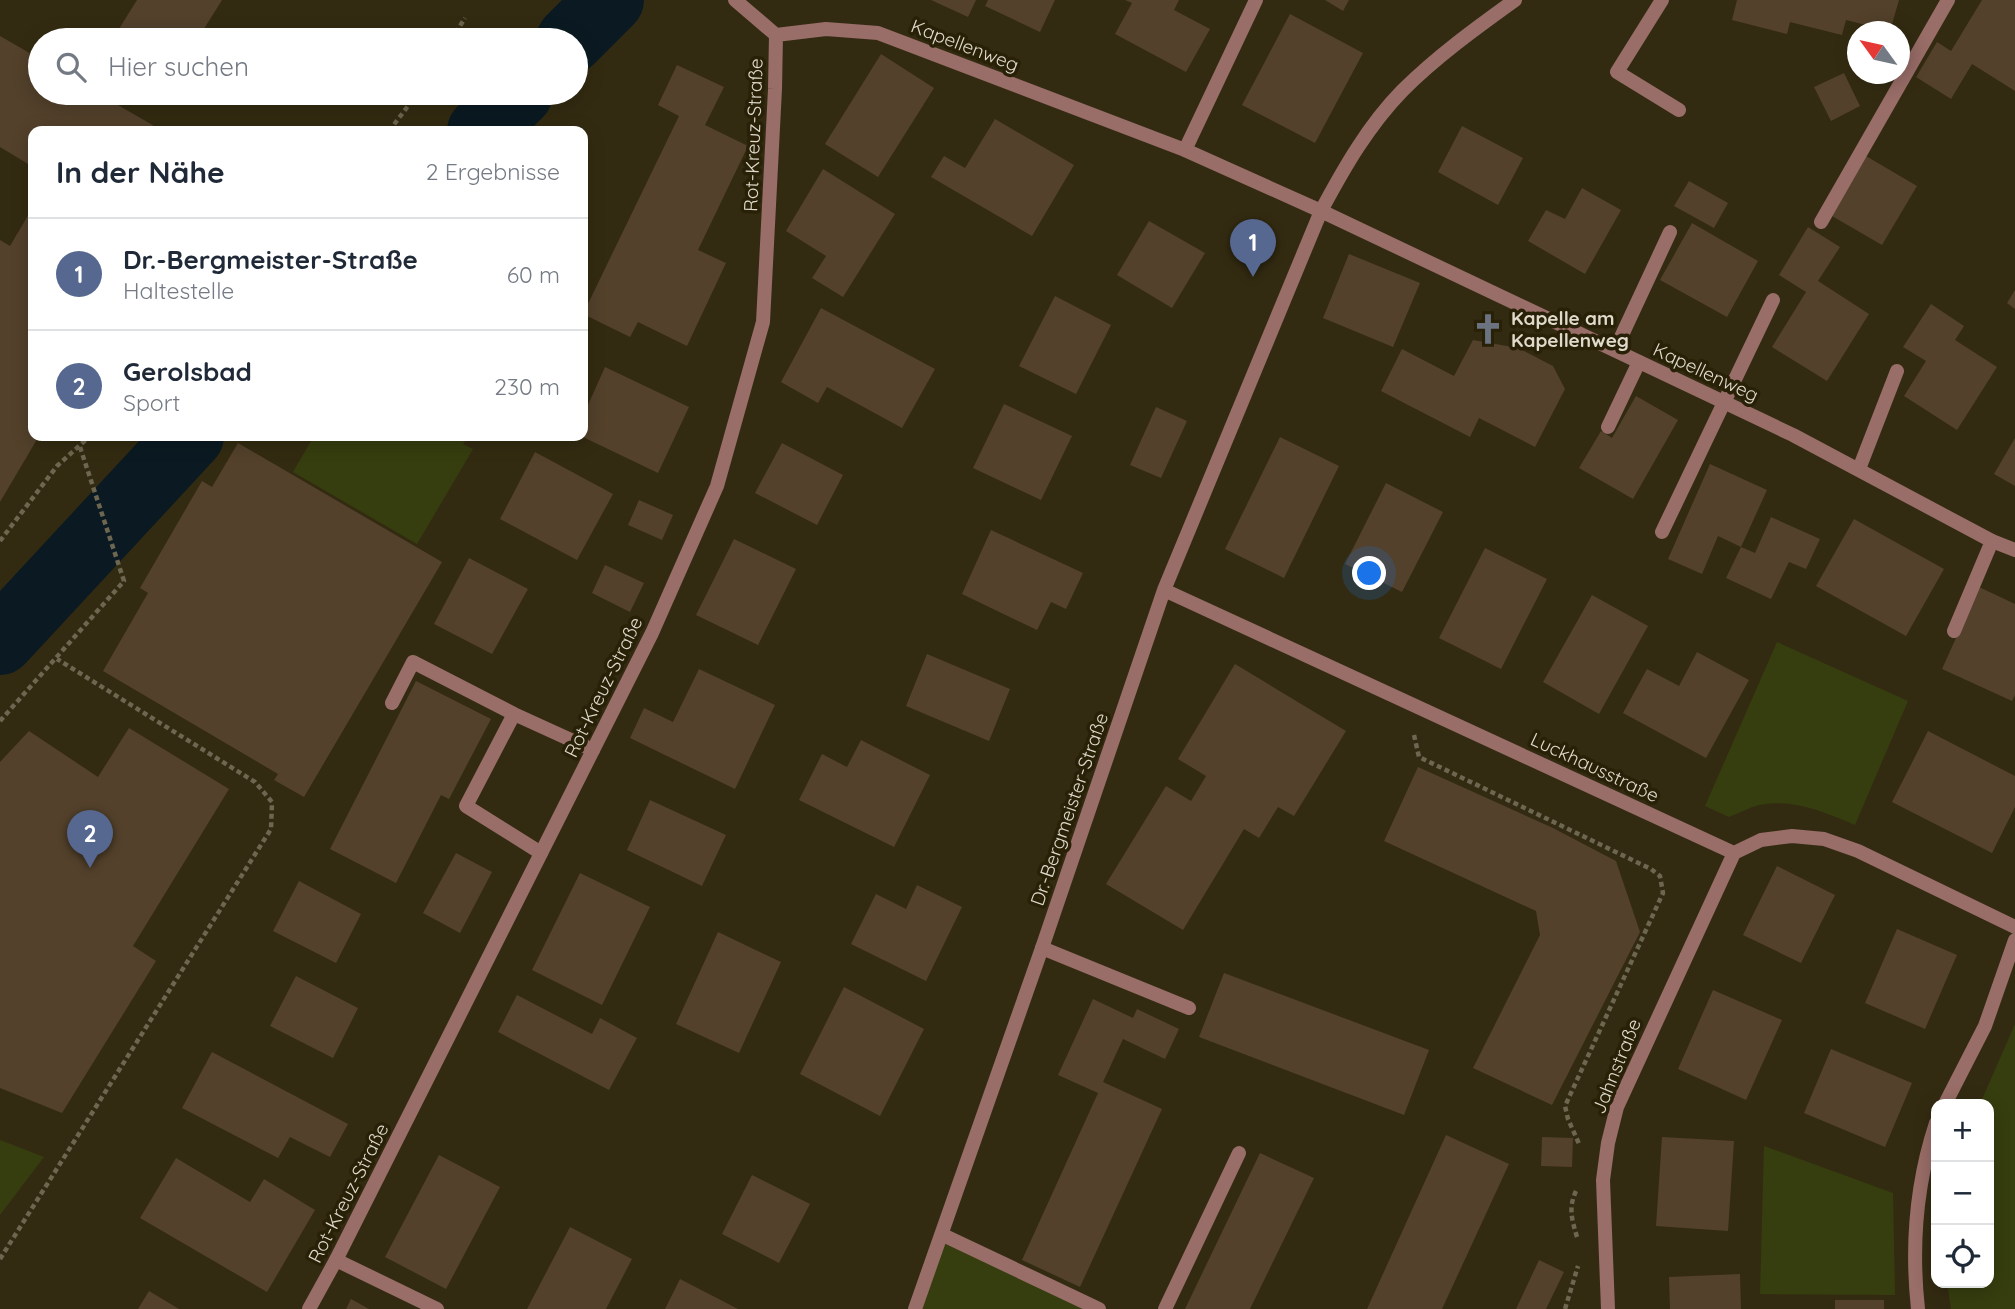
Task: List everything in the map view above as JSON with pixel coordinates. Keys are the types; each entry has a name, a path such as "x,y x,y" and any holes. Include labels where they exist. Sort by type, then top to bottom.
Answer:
{"street":[{"path":"735,0 776,35"},
{"path":"1185,150 1256,0"},
{"name":"Dr.-Bergmeister-Straße","path":"915,1309 943,1235 1164,590 1321,211 1368,133 1402,92 1456,43 1515,0"},
{"path":"1662,0 1617,72 1679,110"},
{"path":"1821,222 1948,0"},
{"name":"Kapellenweg","path":"776,35 826,29 878,33 1185,150 1321,211 1725,402 1992,541 2015,550"},
{"name":"Rot-Kreuz-Straße","path":"309,1309 652,633 717,486 764,322 776,35"},
{"path":"1615,350 1670,232"},
{"path":"1662,532 1773,300"},
{"path":"1608,427 1639,362"},
{"path":"1859,470 1897,371"},
{"path":"1954,631 1992,541"},
{"name":"Luckhausstraße","path":"1164,590 1734,853"},
{"path":"392,703 413,662 514,714 593,750"},
{"path":"514,714 466,806 541,853"},
{"path":"1734,853 1761,840 1792,836 1824,839 1858,851 2015,927"},
{"name":"Jahnstraße","path":"1608,1309 1603,1180 1617,1107 1734,853"},
{"path":"1948,1099 1985,1026 2015,940"},
{"path":"1042,948 1189,1008"},
{"path":"1918,1309 1915,1284 1916,1210 1931,1141"},
{"path":"1166,1309 1239,1153"},
{"path":"943,1235 1099,1309"},
{"path":"336,1260 437,1309"}],"path":[{"path":"459,28 465,18"},
{"path":"393,126 410,105"},
{"path":"0,541 57,466 83,441"},
{"path":"0,721 124,581 79,444"},
{"path":"0,1259 271,829 272,802 255,782 57,659"},
{"path":"1406,701 1419,757 1639,863 1660,876 1663,893 1565,1106 1582,1150"},
{"path":"1578,1245 1571,1202 1580,1183"},
{"path":"1565,1309 1576,1277 1578,1255"}],"green space":[{"path":"311,441 465,441 463,444 473,449 417,544 293,472"},
{"path":"1777,642 1908,701 1855,825 1822,812 1788,804 1760,805 1729,817 1705,806"},
{"path":"2015,1024 2015,1309 1951,1309 1948,1288 1994,1288 1994,1099 1982,1099"},
{"path":"0,1140 44,1157 0,1215"},
{"path":"1764,1146 1893,1193 1895,1295 1760,1294"},
{"path":"943,1235 1100,1309 915,1309"}],"building":[{"path":"137,0 222,0 204,28 120,28"},
{"path":"931,0 976,0 968,17"},
{"path":"988,0 1055,0 1040,32 985,6"},
{"path":"1125,0 1179,0 1174,10 1210,29 1186,72 1115,34 1132,3"},
{"path":"1325,0 1349,0 1343,11"},
{"path":"1737,0 1899,0 1893,21 1846,20 1842,35 1790,22 1787,34 1732,20"},
{"path":"1982,0 2015,0 2015,91 1972,64 1951,99 1916,77 1937,42 1951,51"},
{"path":"1290,14 1363,53 1315,143 1242,105"},
{"path":"0,36 28,52 28,105 118,105 154,126 28,126 28,164 0,147"},
{"path":"881,54 934,88 878,177 825,144"},
{"path":"677,65 724,87 705,125 748,146 698,250 726,263 687,346 638,322 630,337 588,316 588,304 679,116 658,105"},
{"path":"1844,73 1860,106 1831,121 1814,87"},
{"path":"995,119 1074,165 1032,236 931,177 944,156 965,168"},
{"path":"1462,126 1523,158 1498,205 1438,172"},
{"path":"1866,156 1917,186 1882,245 1832,216"},
{"path":"823,169 895,214 843,297 812,278 826,256 786,231"},
{"path":"1689,181 1728,203 1714,228 1674,206"},
{"path":"1582,188 1621,210 1585,274 1528,241 1546,210 1565,219"},
{"path":"28,215 28,441 36,441 0,502 0,240 10,246"},
{"path":"1149,221 1205,253 1172,308 1117,275"},
{"path":"1692,223 1758,261 1727,317 1660,280"},
{"path":"1808,227 1840,247 1818,281 1869,314 1827,381 1772,347 1806,292 1779,275"},
{"path":"1349,254 1420,283 1393,347 1323,318"},
{"path":"2015,290 2015,309 2007,303"},
{"path":"1055,296 1111,325 1076,394 1019,366"},
{"path":"1931,304 1964,326 1955,340 1997,367 1957,430 1904,396 1926,361 1903,347"},
{"path":"821,308 935,369 902,428 827,387 818,403 781,382"},
{"name":"Kapelle am Kapellenweg","path":"1488,320 1496,326 1488,337 1480,331"},
{"path":"1473,340 1518,348 1553,366 1565,389 1535,447 1479,418 1470,437 1381,391 1402,349 1454,376"},
{"path":"605,367 689,407 658,473 588,439 588,405"},
{"path":"1636,396 1678,420 1633,499 1579,468 1601,431 1612,438"},
{"path":"1004,404 1072,436 1041,500 973,468"},
{"path":"1156,407 1187,421 1161,478 1130,465"},
{"path":"1280,437 1339,466 1284,578 1225,549"},
{"path":"2015,438 2015,486 1994,474"},
{"path":"238,443 442,562 304,797 274,780 278,774 103,671 148,593 140,588 202,481 212,487"},
{"path":"782,443 843,475 817,525 755,493"},
{"path":"535,452 613,494 577,560 500,519"},
{"path":"1710,464 1767,490 1741,547 1718,536 1702,574 1668,559"},
{"path":"1386,483 1443,512 1402,592 1345,564"},
{"path":"639,500 673,515 662,540 628,525"},
{"path":"1771,517 1820,539 1806,569 1789,562 1771,599 1726,578 1741,547 1755,553"},
{"path":"1854,519 1944,569 1906,636 1816,586"},
{"path":"991,530 1083,573 1066,609 1051,602 1037,630 962,594"},
{"path":"734,539 796,569 758,645 696,615"},
{"path":"1485,548 1547,579 1501,669 1439,638"},
{"path":"469,558 528,589 492,654 434,624"},
{"path":"605,565 644,583 630,612 592,593"},
{"path":"1979,587 2015,604 2015,695 2012,701 1942,669"},
{"path":"1592,595 1648,626 1599,714 1543,682"},
{"path":"1697,652 1749,680 1706,758 1623,713 1647,669 1679,686"},
{"path":"927,654 1010,689 989,741 906,706"},
{"path":"1235,664 1346,731 1294,816 1278,807 1259,838 1244,829 1183,930 1106,884 1166,786 1191,801 1206,776 1178,759"},
{"path":"699,669 775,705 735,789 630,738 644,708 673,722"},
{"path":"416,681 491,719 449,799 441,795 396,883 330,849"},
{"path":"129,728 229,789 133,946 156,961 62,1113 0,1088 0,762 29,731 98,777"},
{"path":"1928,731 2015,776 2015,807 1992,853 1892,802"},
{"path":"861,740 930,775 894,847 799,800 822,754 847,767"},
{"path":"1418,767 1553,828 1616,861 1640,932 1552,1105 1473,1068 1540,935 1536,911 1384,841"},
{"path":"650,800 726,835 702,886 627,850"},
{"path":"456,853 492,872 460,933 423,913"},
{"path":"1777,866 1835,895 1801,963 1743,935"},
{"path":"580,873 650,907 602,1005 532,970"},
{"path":"299,881 361,914 336,963 273,931"},
{"path":"917,885 962,907 926,981 851,944 876,894 906,909"},
{"path":"1897,929 1957,955 1925,1029 1865,1003"},
{"path":"718,932 781,962 739,1053 676,1024"},
{"path":"1224,973 1429,1050 1404,1115 1199,1037"},
{"path":"296,976 358,1008 333,1058 270,1026"},
{"path":"844,987 924,1029 880,1116 800,1074"},
{"path":"1713,990 1782,1020 1746,1100 1678,1069"},
{"path":"517,995 592,1034 600,1018 637,1038 609,1090 498,1032"},
{"path":"1093,999 1133,1018 1137,1009 1179,1029 1165,1059 1123,1039 1103,1082 1162,1109 1080,1287 1022,1260 1098,1093 1058,1075"},
{"path":"1831,1049 1912,1083 1885,1147 1804,1113"},
{"path":"212,1052 348,1124 330,1157 290,1137 278,1158 182,1108"},
{"path":"1446,1135 1509,1164 1442,1309 1367,1309"},
{"path":"1542,1137 1573,1138 1572,1167 1541,1166"},
{"path":"1662,1137 1734,1141 1728,1231 1656,1226"},
{"path":"1260,1153 1314,1178 1250,1309 1185,1309"},
{"path":"439,1155 500,1187 446,1289 385,1257"},
{"path":"176,1158 250,1202 264,1179 315,1210 267,1292 140,1218"},
{"path":"752,1175 810,1204 779,1263 722,1234"},
{"path":"570,1227 632,1259 606,1309 527,1309"},
{"path":"1539,1260 1564,1272 1546,1309 1516,1309"},
{"path":"1740,1274 1741,1309 1670,1309 1669,1277"},
{"path":"680,1279 738,1309 665,1309"},
{"path":"149,1291 179,1309 138,1309"},
{"path":"351,1299 369,1309 346,1309"},
{"path":"1835,1300 1884,1300 1884,1309 1835,1309"}],"waterway":[{"path":"582,28 610,0"},
{"path":"486,126 507,105"},
{"path":"0,641 185,441"}],"place":[{"name":"Dr.-Bergmeister-Straße","path":"1253,277"},
{"name":"Kapelle am Kapellenweg","path":"1488,329"},
{"name":"Gerolsbad","path":"90,868"}]}
